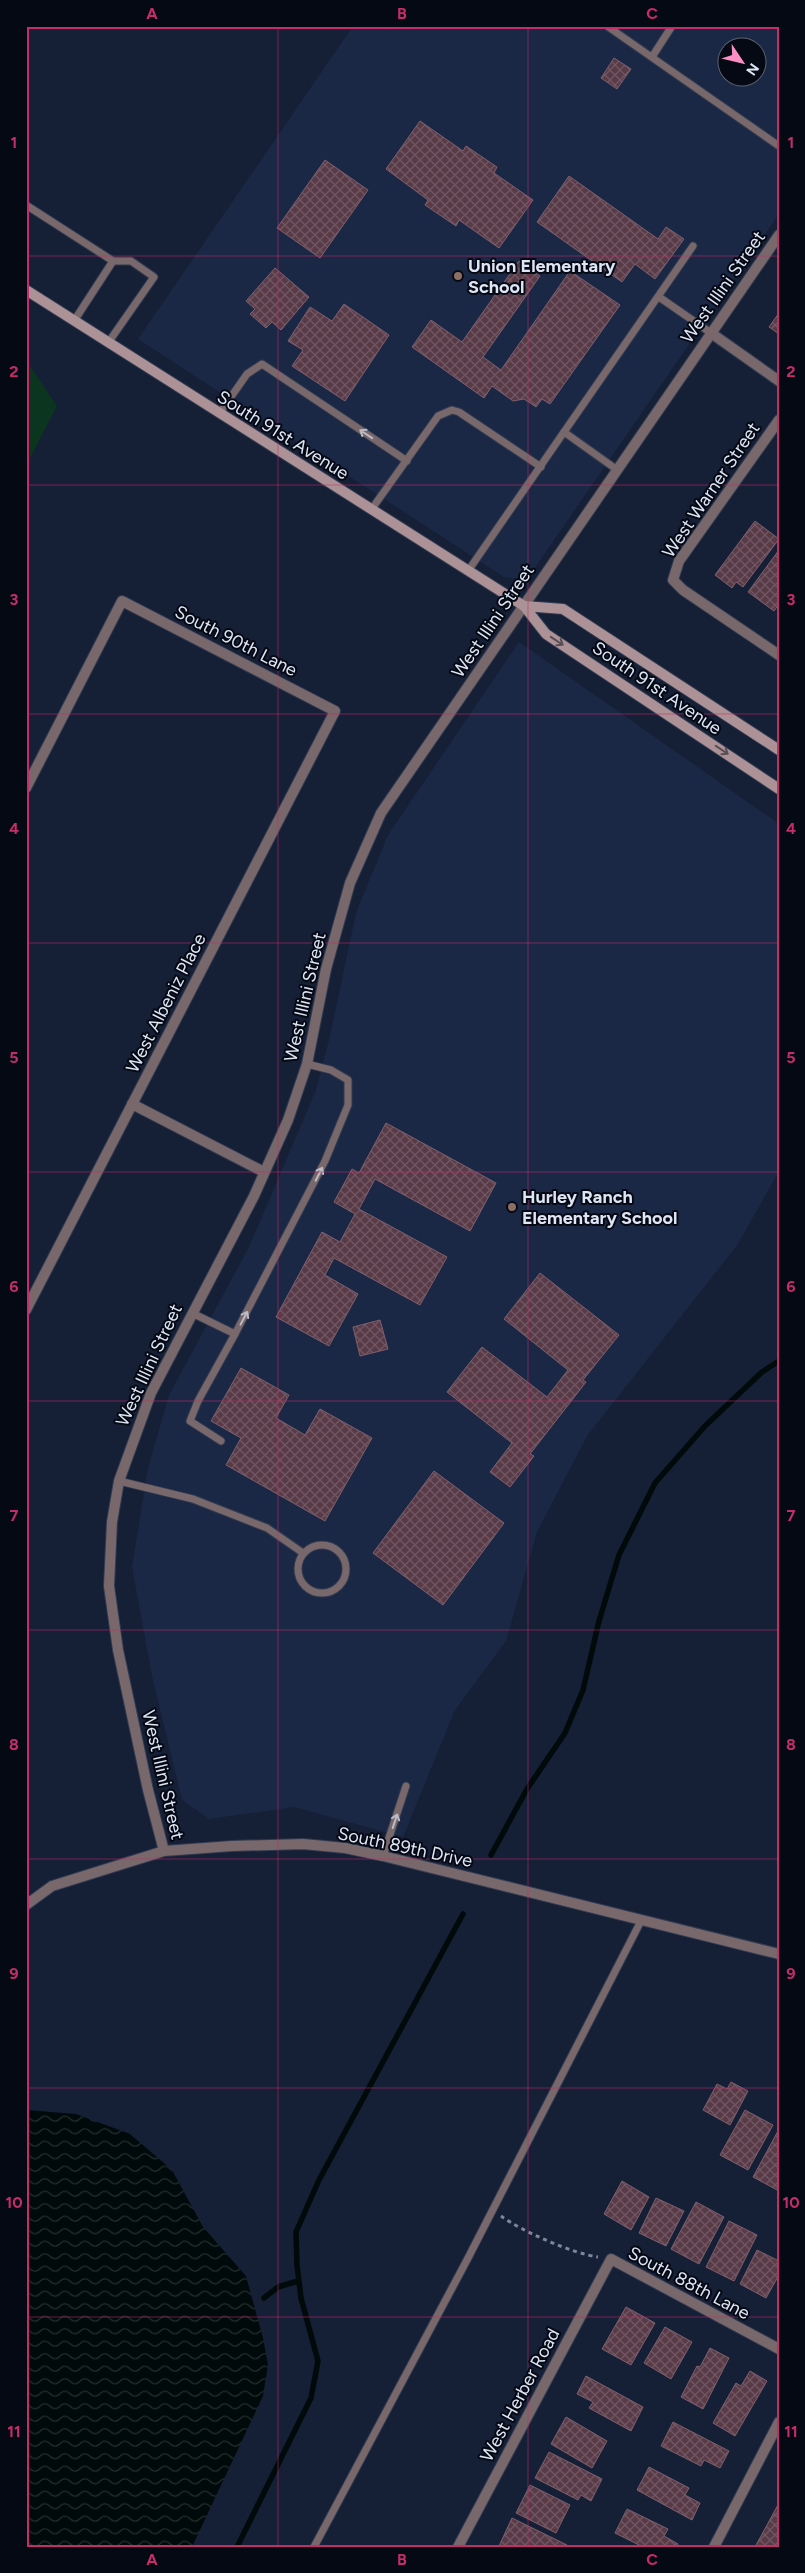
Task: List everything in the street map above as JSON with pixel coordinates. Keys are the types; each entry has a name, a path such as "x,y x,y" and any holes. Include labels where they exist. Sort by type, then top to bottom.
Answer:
{"main road":[{"name":"South 91st Avenue","path":"26,290 524,606 546,634 779,789"},
{"name":"South 91st Avenue","path":"524,606 563,610 779,750"}],"street":[{"name":"West Illini Street","path":"164,1851 148,1790 120,1659 109,1586 112,1522 119,1481 151,1393 224,1254 288,1120 307,1064 326,969 350,883 381,813 616,469 779,235"},
{"path":"711,334 779,381"},
{"name":"West Warner Street","path":"779,420 679,561 673,580 683,590 779,656"},
{"name":"South 90th Lane","path":"26,788 122,601 335,711"},
{"name":"West Albeniz Place","path":"26,1310 335,711"},
{"path":"132,1104 264,1172"},
{"name":"South 89th Drive","path":"26,1905 52,1886 164,1851 232,1846 303,1844 344,1848 384,1856 779,1954"},
{"name":"South 88th Lane","path":"611,2259 779,2349"},
{"name":"West Herber Road","path":"458,2547 611,2259"},
{"path":"714,2547 779,2422"}],"lane":[{"path":"607,26 778,145"},
{"path":"652,57 672,26"},
{"path":"26,205 113,262 131,261 154,276 108,342"},
{"path":"468,571 693,246"},
{"path":"74,321 113,262"},
{"path":"659,297 711,334"},
{"path":"219,414 247,374 262,364 407,461"},
{"path":"371,510 438,416 452,410 466,416 541,467"},
{"path":"564,432 616,469"},
{"path":"221,1441 190,1421 198,1401 325,1161 348,1105 348,1080 330,1070 307,1064"},
{"path":"192,1313 235,1334"},
{"path":"119,1481 193,1499 268,1528 303,1553"},
{"path":"317,1544 333,1547 344,1559 346,1567 342,1583 329,1592 313,1592 306,1588 298,1575 297,1568 303,1553 317,1544"},
{"path":"384,1856 406,1786"},
{"path":"314,2547 493,2209 642,1919"}],"path":[{"path":"493,2209 513,2224 549,2241 592,2257 611,2259"}],"shaded area":[{"name":"Union Elementary School","path":"353,26 779,26 779,214 532,572 522,579 504,577 138,339"},
{"name":"Hurley Ranch Elementary School","path":"519,642 779,824 779,1171 738,1244 587,1436 537,1532 506,1641 455,1710 403,1837 294,1807 209,1819 182,1800 152,1676 132,1567 148,1468 169,1395 249,1247 316,1090 330,1036 356,913 388,835"}],"green space":[{"path":"26,360 57,406 26,466"}],"water":[{"path":"26,2110 76,2114 130,2134 172,2170 203,2227 246,2276 263,2338 268,2365 263,2396 192,2547 26,2547"}],"building":[{"path":"614,58 631,69 617,89 601,78"},
{"path":"420,121 463,151 466,146 497,167 494,173 533,200 499,248 459,220 456,226 425,205 428,200 386,169"},
{"path":"325,160 368,190 320,258 277,228"},
{"path":"569,176 658,239 666,227 684,239 655,279 635,264 622,282 537,222"},
{"path":"519,261 540,276 483,357 501,370 570,271 620,305 550,404 542,399 536,407 524,399 513,401 492,386 484,398 412,347 431,320 462,342"},
{"path":"275,268 309,297 281,330 272,322 266,328 250,314 255,309 246,301"},
{"path":"344,304 389,335 345,401 292,366 303,350 288,341 310,307 332,321"},
{"path":"779,313 779,334 769,327"},
{"path":"755,521 779,539 743,587 736,582 732,588 715,575"},
{"path":"779,550 779,604 774,611 748,592"},
{"path":"386,1123 496,1183 470,1231 375,1179 359,1209 447,1257 420,1305 334,1258 325,1275 358,1294 329,1346 276,1317 322,1232 340,1242 355,1214 334,1202 352,1169 359,1173"},
{"path":"540,1273 619,1335 583,1380 586,1382 530,1454 534,1456 510,1487 490,1472 512,1443 447,1392 482,1347 547,1397 568,1370 504,1319"},
{"path":"380,1320 388,1349 360,1356 353,1327"},
{"path":"241,1368 289,1395 276,1418 305,1435 320,1409 372,1438 325,1521 226,1465 241,1438 211,1421"},
{"path":"434,1471 504,1523 443,1605 373,1553"},
{"path":"731,2082 748,2091 730,2125 703,2110 717,2084 727,2089"},
{"path":"745,2110 773,2125 748,2170 720,2155"},
{"path":"779,2131 779,2191 753,2177"},
{"path":"622,2181 649,2197 631,2230 604,2214"},
{"path":"656,2198 684,2211 666,2246 639,2233"},
{"path":"696,2202 724,2217 699,2264 671,2249"},
{"path":"729,2221 757,2235 734,2281 706,2267"},
{"path":"757,2250 779,2261 779,2275 766,2298 740,2284"},
{"path":"626,2307 655,2323 631,2365 602,2349"},
{"path":"665,2327 692,2342 671,2379 644,2363"},
{"path":"710,2348 729,2358 703,2409 681,2397 697,2366 700,2367"},
{"path":"750,2371 767,2381 735,2436 713,2423 736,2383 741,2386"},
{"path":"586,2376 643,2407 631,2431 589,2408 593,2402 577,2394"},
{"path":"566,2417 607,2441 592,2468 551,2444"},
{"path":"673,2422 729,2451 720,2468 704,2460 701,2466 661,2446"},
{"path":"549,2452 602,2479 591,2501 581,2495 578,2500 535,2478"},
{"path":"649,2467 689,2488 685,2495 700,2503 692,2520 637,2490"},
{"path":"530,2485 570,2505 556,2533 516,2513"},
{"path":"779,2503 779,2547 755,2547"},
{"path":"627,2509 668,2529 664,2536 678,2544 677,2547 643,2547 615,2533"},
{"path":"512,2518 567,2545 566,2547 499,2546"}],"waterway":[{"path":"491,1855 527,1789 565,1733 583,1690 599,1621 619,1555 655,1483 705,1426 762,1372 779,1361"},
{"path":"237,2547 311,2398 318,2361 301,2298 296,2232 319,2180 463,1914"},
{"path":"264,2298 278,2287 298,2281"}],"place":[{"name":"Union Elementary School","path":"458,276"},
{"name":"Hurley Ranch Elementary School","path":"512,1207"}]}
